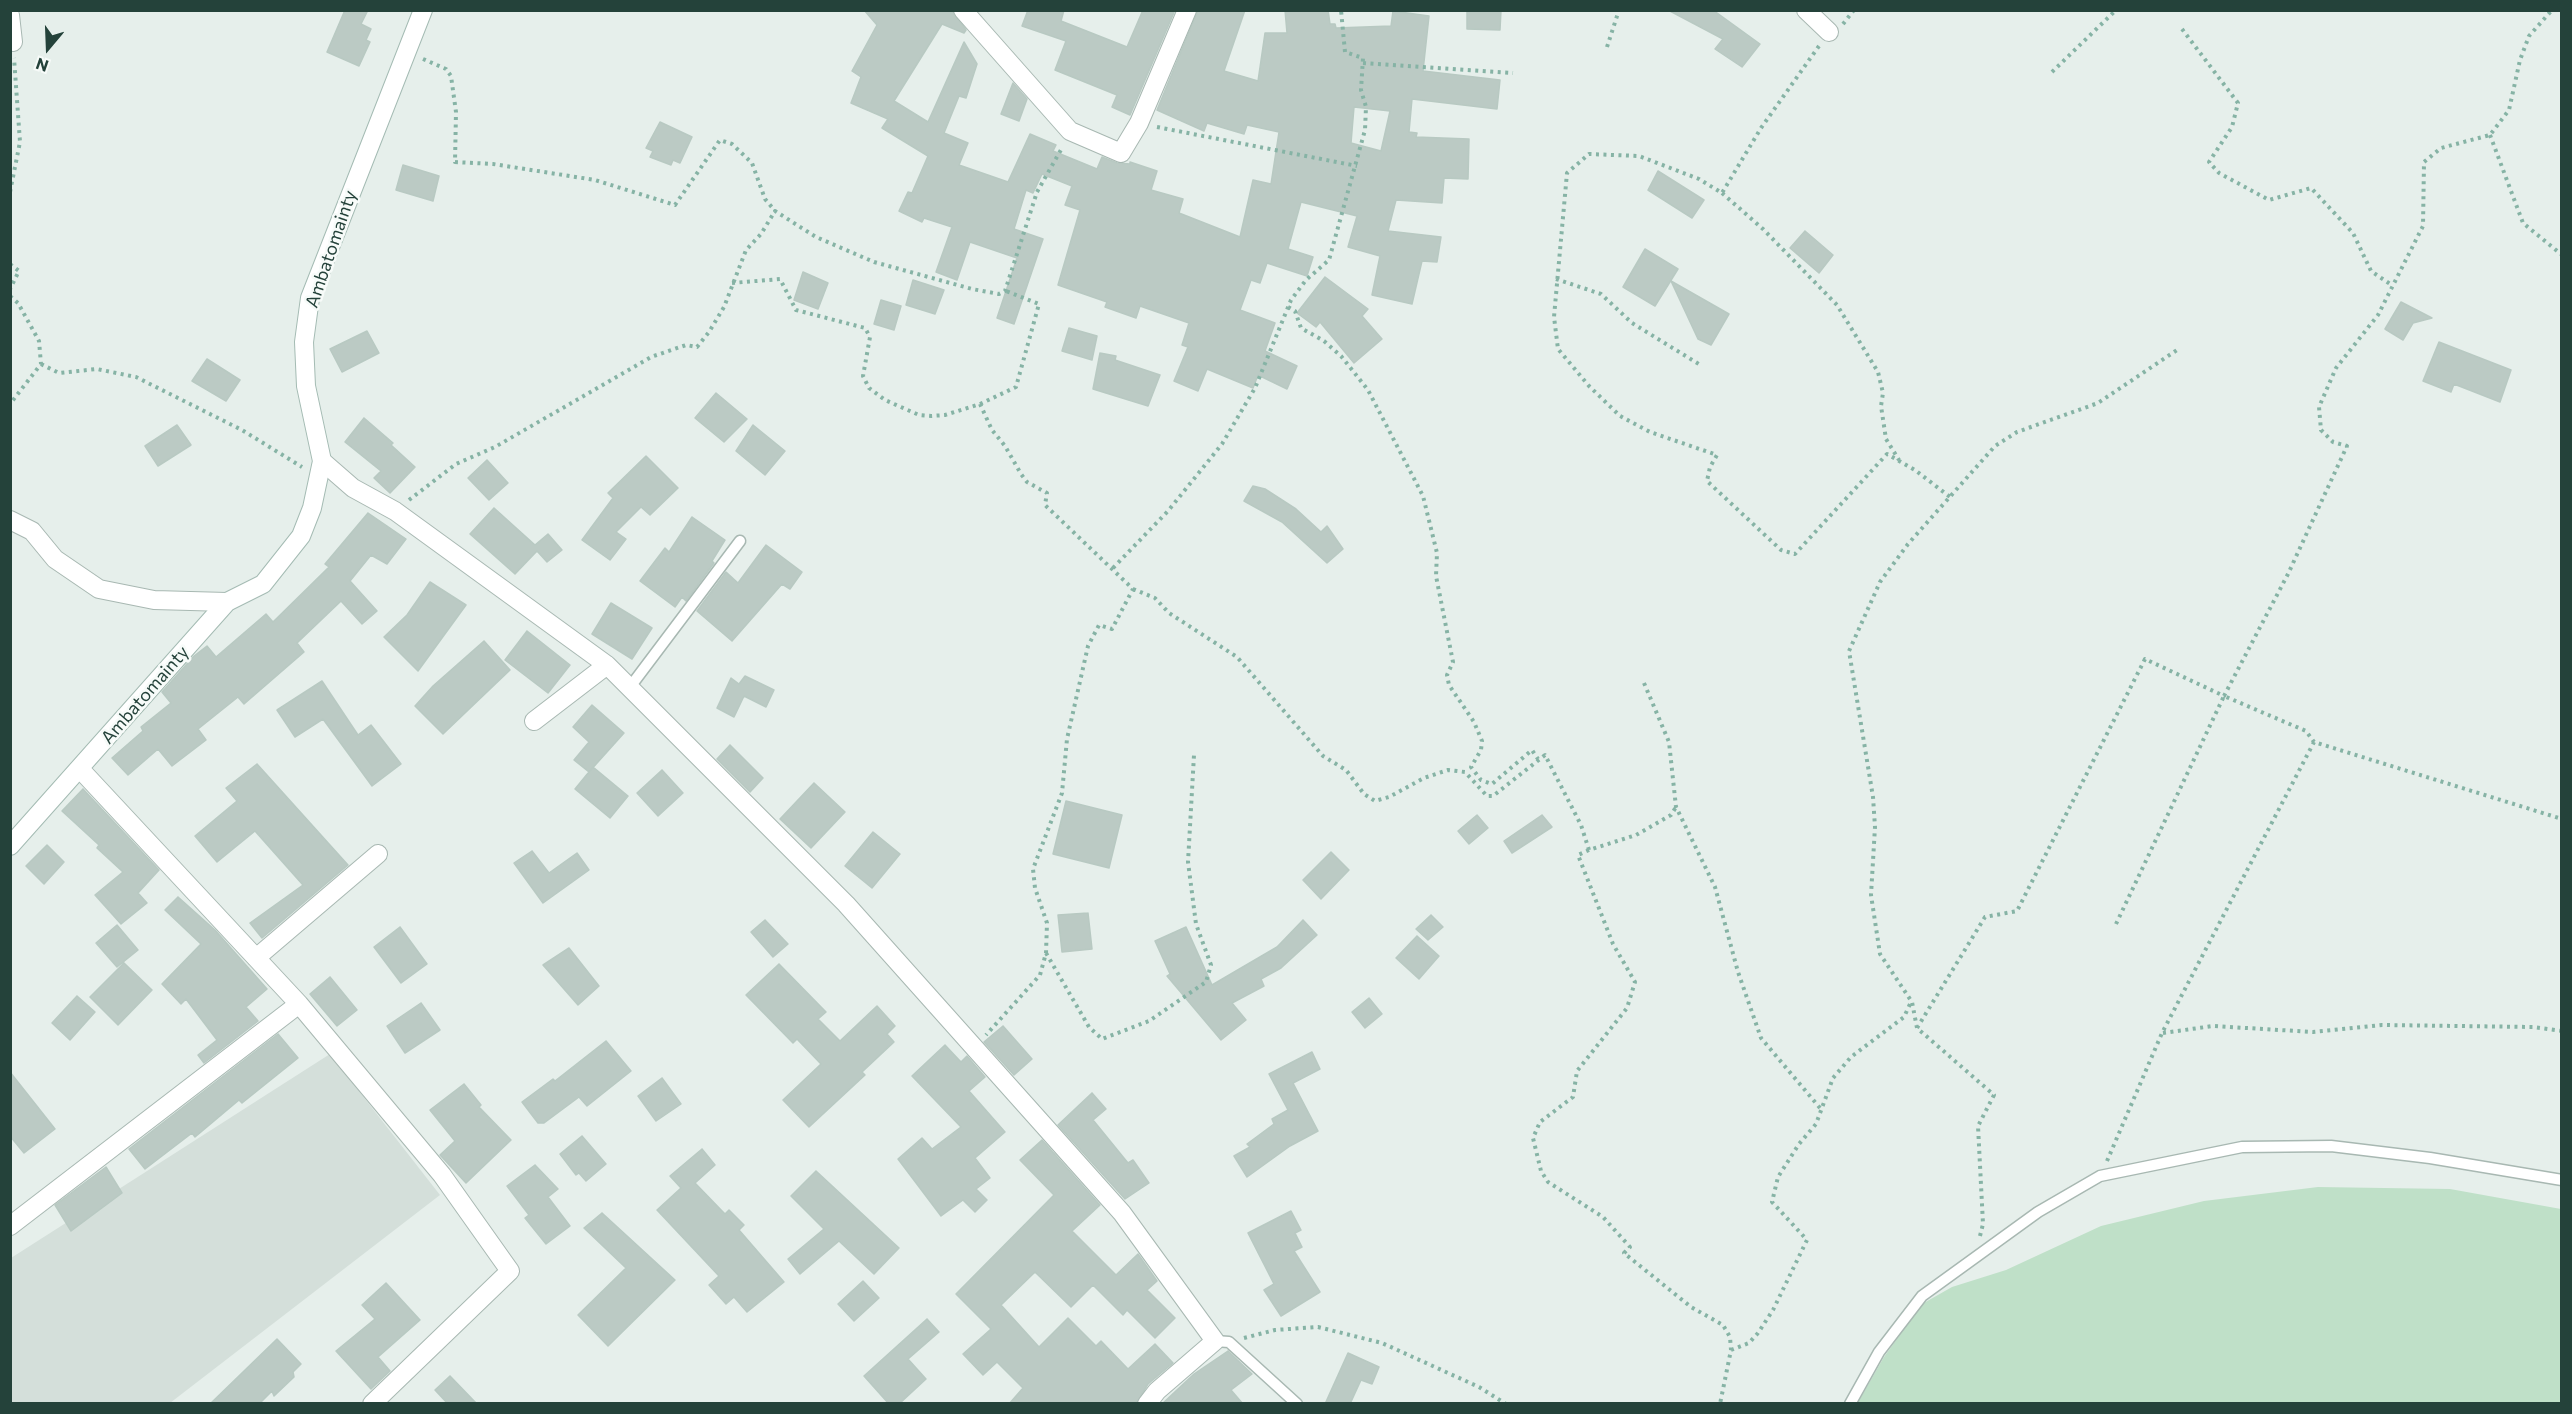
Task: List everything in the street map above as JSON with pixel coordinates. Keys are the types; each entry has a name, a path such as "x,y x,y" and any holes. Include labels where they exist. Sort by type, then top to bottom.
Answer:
{"street":[{"name":"Ambatomainty","path":"10,846 227,602 263,584 301,536 312,508 322,461 306,386 304,342 310,298 423,10"},
{"path":"963,10 1070,131 1121,153 1139,123 1187,10"},
{"path":"1806,10 1829,32"},
{"path":"10,15 13,42"},
{"path":"322,461 353,488 395,511 607,664 846,904 1122,1213 1222,1342 1157,1391 1148,1404"},
{"path":"10,520 32,531 55,559 99,589 153,600 227,602"},
{"path":"534,721 607,664"},
{"path":"80,769 299,1004 442,1175 510,1271 372,1404"},
{"path":"256,957 378,854"},
{"path":"10,1226 299,1004"}],"lane":[{"path":"630,687 740,541"},
{"path":"1850,1404 1879,1352 1922,1296 2038,1212 2100,1176 2242,1148 2331,1146 2430,1158 2562,1180"},
{"path":"1222,1342 1297,1404"}],"path":[{"path":"1113,568 1168,511 1222,444 1255,388 1287,307 1306,280 1329,261 1357,166 1365,130 1366,107 1361,90 1363,58 1346,52 1341,10"},
{"path":"1607,47 1619,10"},
{"path":"2052,72 2116,10"},
{"path":"2116,924 2224,696 2288,574 2347,446 2333,442 2321,430 2319,407 2336,368 2378,315 2423,226 2424,162 2441,148 2490,135 2509,110 2520,60 2529,36 2552,10"},
{"path":"2182,29 2238,103 2232,128 2209,162 2219,173 2269,200 2310,188 2353,233 2371,271 2393,286"},
{"path":"1722,193 1761,128 1829,32"},
{"path":"10,192 20,142 13,42"},
{"path":"408,44 421,58 446,69 451,76 456,112 454,162 493,164 595,180 675,205 720,140 732,144 752,163 765,200 774,211 816,237 874,262 972,289 999,294 1005,291 1037,192 1070,131"},
{"path":"1363,63 1513,73"},
{"path":"1139,123 1357,166"},
{"path":"2490,135 2523,223 2562,255"},
{"path":"1899,460 1884,432 1881,406 1883,393 1878,372 1837,305 1763,229 1722,193 1699,179 1639,156 1589,154 1567,173 1554,317 1558,349 1583,379 1620,416 1650,432 1717,455 1710,467 1707,481 1781,550 1795,555 1887,454 1899,460 1950,497"},
{"path":"395,511 456,464 495,447 651,357 686,345 696,347 719,315 746,250 761,234 774,211"},
{"path":"10,264 19,271 10,290"},
{"path":"732,283 780,279 796,310 865,328 870,337 863,376 869,388 885,400 919,415 931,416 945,415 980,404 1016,387 1039,304 1005,291"},
{"path":"1556,279 1601,294 1632,323 1702,366"},
{"path":"10,296 18,303 39,341 41,364 10,404"},
{"path":"1287,307 1295,311 1301,328 1324,341 1341,356 1368,390 1423,496 1437,554 1436,576 1453,662 1447,675 1449,685 1474,722 1482,741 1472,767 1481,780 1492,784 1532,750 1538,759"},
{"path":"1975,1257 1983,1224 1978,1126 1994,1095 1917,1028 1911,1002 1880,954 1871,895 1875,827 1873,797 1849,651 1880,582 1908,544 1995,446 2017,432 2098,403 2181,348"},
{"path":"41,364 59,373 97,369 136,377 242,430 282,455"},
{"path":"980,404 992,430 1005,446 1021,474 1028,482 1047,494 1044,505 1113,568 1132,589 1155,598 1169,613 1237,657 1323,756 1346,770 1364,794 1375,801 1389,797 1424,778 1448,770 1465,772 1487,796 1494,796 1545,755 1581,825 1589,850"},
{"path":"974,1049 1040,975 1046,953 1047,923 1035,888 1033,869 1062,793 1067,739 1088,646 1099,626 1112,629 1132,589"},
{"path":"1917,1028 1984,917 2017,911 2145,658 2224,696 2306,731 2314,742 2562,819"},
{"path":"1644,682 1669,742 1676,807 1715,887 1738,972 1761,1038 1820,1108"},
{"path":"2100,1176 2162,1033 2314,742"},
{"path":"1046,953 1089,1027 1102,1039 1149,1021 1206,982 1211,965 1196,924 1188,862 1194,755"},
{"path":"1676,807 1671,815 1636,835 1578,855 1613,944 1635,982 1627,1008 1577,1071 1573,1097 1540,1122 1533,1138 1541,1171 1548,1182 1603,1218 1630,1246 1624,1253 1691,1307 1723,1325 1730,1337 1731,1350 1720,1404"},
{"path":"1731,1350 1749,1343 1758,1333 1773,1310 1807,1240 1772,1202 1778,1177 1799,1144 1816,1124 1833,1078 1851,1057 1904,1017 1911,1002"},
{"path":"2162,1033 2213,1026 2313,1032 2382,1025 2533,1027 2562,1031"},
{"path":"1222,1342 1275,1330 1318,1327 1382,1342 1479,1386 1506,1404"}],"shaded area":[{"path":"330,1054 440,1195 170,1403 11,1404 11,1258"}],"green space":[{"path":"2318,1187 2450,1189 2561,1209 2561,1403 1857,1404 1884,1357 1922,1304 1952,1287 2006,1270 2101,1226 2204,1201"}],"building":[{"path":"345,10 368,10 361,24 371,29 366,40 370,42 359,66 327,52"},
{"path":"864,10 952,10 966,30 964,33 942,24 894,101 928,122 964,42 977,64 966,98 959,96 944,133 968,143 959,165 1008,182 1030,134 1056,145 1053,151 1097,169 1102,157 1117,163 1130,164 1130,162 1157,171 1151,190 1183,199 1179,213 1240,237 1253,180 1271,184 1279,132 1247,125 1244,134 1207,123 1204,131 1157,110 1198,10 1245,10 1224,71 1258,81 1265,33 1287,33 1285,10 1328,10 1330,24 1335,24 1336,28 1391,26 1393,11 1429,16 1423,71 1500,80 1497,109 1412,99 1409,132 1417,133 1416,137 1469,139 1468,179 1444,178 1442,203 1396,200 1388,231 1441,237 1437,262 1422,261 1412,304 1372,295 1380,256 1348,247 1357,216 1301,202 1288,249 1313,257 1307,276 1267,263 1260,283 1251,280 1240,310 1275,323 1265,351 1297,366 1287,389 1258,375 1253,388 1207,369 1198,391 1174,381 1188,347 1182,345 1189,323 1140,306 1136,318 1105,307 1107,302 1058,285 1080,210 1065,205 1072,186 1042,174 1033,193 1026,190 1014,229 1043,239 1014,324 997,318 1017,258 970,242 957,280 936,272 952,227 924,218 922,222 899,211 908,192 912,193 928,156 882,128 888,119 851,103 861,77 852,71 877,25","holes":["1354,107 1390,111 1381,151 1351,143"]},
{"path":"1028,10 1064,10 1061,21 1127,47 1143,10 1175,10 1130,115 1112,107 1117,95 1055,70 1066,41 1022,26"},
{"path":"1467,10 1501,10 1500,30 1467,29"},
{"path":"1668,10 1713,10 1760,44 1742,67 1715,49 1723,39"},
{"path":"1013,83 1027,99 1019,121 1001,114"},
{"path":"660,122 692,137 680,163 673,160 671,165 650,157 653,151 646,148"},
{"path":"403,165 439,176 433,201 396,190"},
{"path":"1658,171 1704,200 1692,218 1648,190"},
{"path":"1805,231 1833,255 1819,273 1790,248"},
{"path":"1645,249 1678,269 1655,306 1623,287"},
{"path":"803,272 828,283 818,309 794,300"},
{"path":"1325,277 1368,309 1362,316 1382,339 1354,363 1320,322 1316,327 1297,313"},
{"path":"913,280 944,290 935,314 906,305"},
{"path":"1671,281 1729,314 1711,345 1698,339"},
{"path":"881,300 901,306 894,330 874,324"},
{"path":"2401,302 2432,318 2413,323 2403,340 2385,329"},
{"path":"1069,328 1097,336 1092,360 1062,351"},
{"path":"367,331 379,353 342,372 330,349"},
{"path":"2439,342 2511,370 2500,402 2454,384 2451,392 2423,381"},
{"path":"1100,353 1116,356 1115,360 1160,375 1148,406 1093,389"},
{"path":"207,359 240,380 226,401 192,381"},
{"path":"716,393 747,419 724,442 695,418"},
{"path":"364,418 393,443 391,445 415,467 390,493 374,478 381,471 345,442"},
{"path":"177,425 191,445 158,466 145,446"},
{"path":"753,425 785,451 765,475 736,451"},
{"path":"646,456 678,488 650,515 641,507 616,532 626,539 610,560 582,540 613,498 608,493"},
{"path":"487,460 508,483 489,500 468,478"},
{"path":"1253,486 1265,489 1296,509 1321,532 1327,526 1343,549 1327,563 1282,522 1244,501"},
{"path":"494,508 535,545 548,534 562,550 547,562 537,551 515,574 470,534"},
{"path":"368,513 406,539 387,564 371,555 350,581 377,611 362,624 341,601 297,643 304,652 244,704 238,697 198,729 206,740 172,766 158,749 128,775 112,758 143,731 141,727 171,703 162,692 194,656 207,646 216,657 266,614 273,622 329,567 325,564"},
{"path":"692,517 725,540 712,561 714,563 686,601 682,597 675,607 640,581 665,548 669,552"},
{"path":"766,545 802,572 790,589 782,584 732,641 697,611 726,572 738,583"},
{"path":"430,582 466,605 418,671 384,637 407,615"},
{"path":"611,603 652,628 632,659 592,634"},
{"path":"527,631 570,665 548,693 505,660"},
{"path":"484,641 510,670 443,734 415,706 433,686"},
{"path":"745,676 774,690 766,707 744,696 734,717 717,708 731,678 739,684"},
{"path":"322,681 358,735 371,725 401,764 372,786 323,719 295,737 277,710"},
{"path":"592,705 624,733 589,772 574,760 589,742 573,727"},
{"path":"730,745 763,778 750,792 717,759"},
{"path":"257,764 348,865 262,938 250,923 303,885 255,831 217,862 195,836 237,801 226,788"},
{"path":"593,767 628,796 610,818 575,789"},
{"path":"662,770 683,793 658,816 637,793"},
{"path":"814,783 845,812 811,848 780,819"},
{"path":"83,789 159,870 138,893 147,903 121,924 95,895 123,872 97,848 99,845 62,811"},
{"path":"1066,801 1122,815 1109,868 1053,854"},
{"path":"1477,815 1488,828 1469,844 1458,831"},
{"path":"1542,815 1552,827 1512,853 1504,841"},
{"path":"873,832 900,854 872,888 845,866"},
{"path":"47,845 64,862 44,884 26,866"},
{"path":"532,851 549,873 577,853 589,870 543,903 514,863"},
{"path":"1331,852 1349,870 1321,899 1303,880"},
{"path":"178,897 215,930 267,989 246,1007 258,1021 204,1063 198,1055 217,1040 186,999 181,1004 162,984 201,944 165,910"},
{"path":"1088,913 1092,949 1062,952 1058,915"},
{"path":"1431,915 1443,927 1428,940 1416,929"},
{"path":"765,920 788,944 773,957 751,932"},
{"path":"1303,920 1317,935 1281,968 1261,979 1264,986 1232,1003 1246,1020 1221,1040 1167,976 1170,974 1155,941 1186,927 1212,985 1277,947"},
{"path":"117,925 138,950 117,967 96,943"},
{"path":"400,927 427,964 401,983 374,947"},
{"path":"1417,936 1439,956 1419,979 1396,958"},
{"path":"569,948 599,986 578,1005 543,965"},
{"path":"124,963 152,990 118,1025 90,997"},
{"path":"779,964 826,1012 818,1019 840,1041 877,1006 895,1026 887,1034 894,1042 862,1072 865,1075 809,1127 783,1100 821,1064 797,1039 793,1043 746,995"},
{"path":"330,977 357,1010 337,1026 310,994"},
{"path":"77,996 95,1012 70,1040 52,1023"},
{"path":"1369,998 1382,1014 1365,1028 1352,1012"},
{"path":"421,1003 440,1030 405,1053 387,1026"},
{"path":"1003,1026 1032,1059 1014,1075 984,1042"},
{"path":"278,1034 298,1058 242,1103 239,1100 195,1137 192,1133 145,1169 129,1149"},
{"path":"606,1041 631,1071 587,1106 579,1097 544,1123 538,1123 522,1102 553,1079 555,1081"},
{"path":"945,1045 961,1062 967,1056 985,1077 969,1091 1005,1132 975,1158 990,1178 976,1189 987,1200 975,1212 963,1200 941,1216 898,1159 922,1138 932,1149 961,1127 912,1076"},
{"path":"1312,1052 1320,1069 1293,1083 1318,1131 1290,1146 1247,1177 1234,1156 1250,1147 1247,1144 1274,1124 1272,1119 1288,1110 1269,1074"},
{"path":"10,1072 55,1129 24,1153 10,1136"},
{"path":"662,1078 681,1104 656,1121 638,1096"},
{"path":"464,1084 481,1105 479,1107 511,1140 466,1183 440,1155 455,1141 430,1110"},
{"path":"1092,1093 1106,1109 1093,1120 1128,1163 1133,1160 1149,1183 1125,1199 1058,1125"},
{"path":"582,1136 606,1164 586,1181 579,1173 576,1175 560,1154"},
{"path":"1042,1140 1100,1205 1072,1231 1116,1275 1138,1254 1157,1281 1147,1290 1175,1318 1155,1338 1127,1310 1123,1315 1093,1285 1071,1307 1035,1272 1001,1305 1039,1347 1068,1318 1096,1346 1101,1341 1128,1369 1155,1344 1173,1363 1148,1384 1136,1404 1009,1404 1023,1388 997,1362 983,1375 963,1354 991,1329 956,1294 1054,1195 1020,1160"},
{"path":"702,1149 715,1165 695,1183 725,1214 729,1210 744,1225 739,1230 784,1282 747,1312 734,1297 726,1304 709,1285 719,1276 657,1210 681,1188 670,1176"},
{"path":"535,1165 558,1189 548,1197 570,1226 546,1244 525,1218 529,1215 507,1186"},
{"path":"106,1167 122,1193 71,1231 55,1205"},
{"path":"816,1171 899,1248 874,1274 839,1241 800,1274 788,1259 824,1229 791,1196"},
{"path":"1291,1211 1301,1230 1295,1233 1302,1247 1294,1251 1320,1292 1281,1316 1264,1290 1274,1284 1248,1233"},
{"path":"602,1213 675,1280 608,1346 578,1315 626,1268 584,1228"},
{"path":"863,1281 879,1298 854,1321 838,1304"},
{"path":"386,1283 420,1320 378,1357 390,1371 371,1389 336,1351 375,1319 362,1305"},
{"path":"927,1319 939,1332 908,1359 926,1379 899,1404 889,1404 864,1376"},
{"path":"277,1339 301,1364 293,1372 294,1377 274,1396 272,1391 259,1404 210,1404"},
{"path":"1228,1351 1252,1374 1231,1390 1243,1404 1162,1404 1194,1374"},
{"path":"1348,1353 1379,1367 1372,1384 1361,1380 1350,1404 1325,1404"},
{"path":"450,1376 477,1404 448,1404 435,1390"}]}
